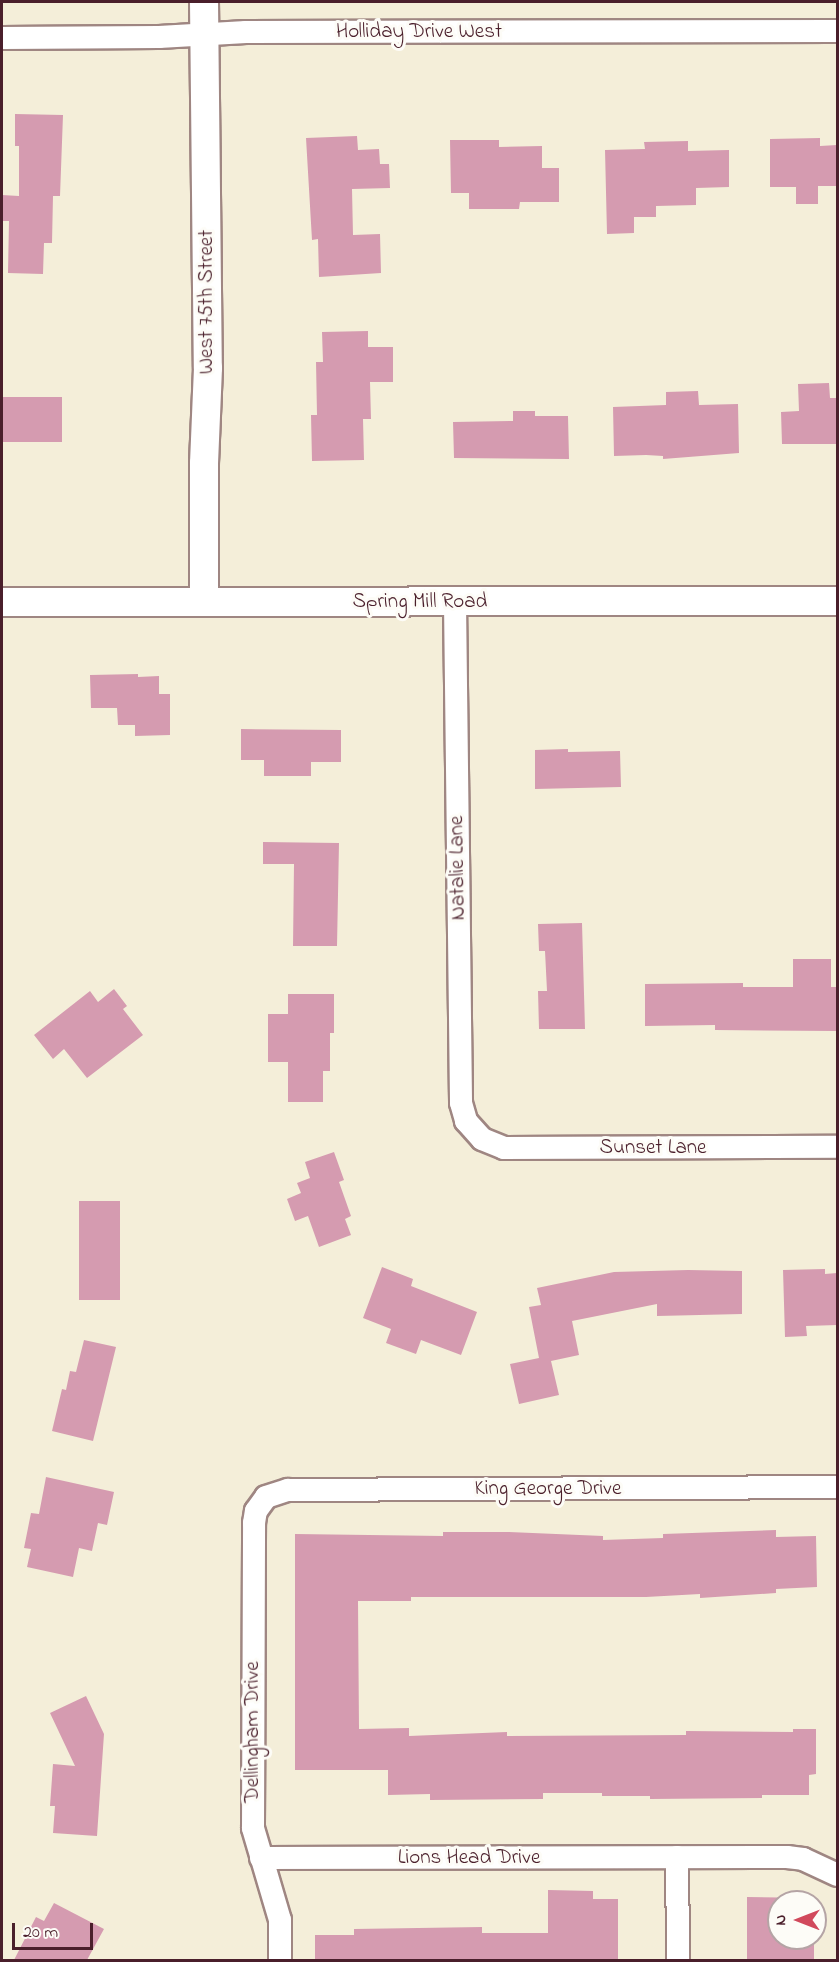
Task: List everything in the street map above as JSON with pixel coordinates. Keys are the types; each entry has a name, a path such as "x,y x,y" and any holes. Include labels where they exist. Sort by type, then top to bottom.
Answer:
{"street":[{"name":"West 75th Street","path":"204,2 208,368 204,464 204,602"},
{"name":"Holliday Drive West","path":"2,38 204,35 246,32 837,31"},
{"name":"Spring Mill Road","path":"2,602 837,601"},
{"name":"Natalie Lane","path":"455,602 460,1103 466,1121 474,1131"},
{"name":"Sunset Lane","path":"474,1131 482,1139 504,1148 837,1147"},
{"name":"King George Drive","path":"261,1502 276,1492 288,1490 837,1487"},
{"name":"Dellingham Drive","path":"261,1502 254,1523 253,1828 280,1920 280,1960"},
{"path":"677,1857 678,1960"},
{"name":"Lions Head Drive","path":"261,1858 787,1857 803,1859 837,1875"}],"building":[{"path":"15,114 63,115 60,196 53,196 52,243 44,243 43,274 8,273 9,221 2,221 2,195 19,196 19,146 15,146"},
{"path":"357,136 358,150 379,149 380,164 389,164 390,188 352,189 353,235 380,234 381,273 319,277 318,239 312,240 306,138"},
{"path":"820,138 820,146 837,145 837,186 818,186 818,204 796,204 796,187 770,187 770,139"},
{"path":"450,140 499,140 499,147 542,146 542,168 559,168 559,202 520,202 519,209 469,209 469,193 451,193"},
{"path":"688,141 688,151 729,150 729,187 696,188 696,205 656,206 656,217 634,217 634,233 607,234 605,150 645,149 644,142"},
{"path":"368,331 368,347 393,347 393,382 370,382 371,419 363,419 364,460 312,461 311,415 317,415 316,362 323,362 322,332"},
{"path":"829,383 830,398 837,398 837,444 782,444 781,412 799,411 798,384"},
{"path":"698,391 699,405 738,404 739,453 663,459 663,456 614,456 613,407 666,405 666,392"},
{"path":"2,397 62,397 62,442 2,442"},
{"path":"513,411 535,411 535,416 568,416 569,459 454,458 453,422 513,421"},
{"path":"138,674 138,677 159,676 159,694 170,694 170,735 135,736 135,725 118,725 117,708 91,708 90,675"},
{"path":"241,729 341,730 341,762 311,762 311,776 264,776 264,760 241,760"},
{"path":"568,749 568,752 620,751 621,787 535,789 535,750"},
{"path":"263,842 339,843 337,946 293,946 294,864 263,864"},
{"path":"582,923 585,1029 539,1029 538,991 547,991 545,951 539,951 538,924"},
{"path":"793,959 831,959 831,987 837,987 837,1031 715,1030 715,1025 645,1026 645,984 743,983 743,987 793,987"},
{"path":"114,989 127,1006 123,1009 143,1035 87,1078 64,1049 53,1059 34,1035 90,991 98,1002"},
{"path":"288,994 334,994 334,1033 330,1033 330,1071 323,1071 323,1102 288,1102 288,1062 268,1062 268,1014 288,1014"},
{"path":"334,1152 344,1180 339,1182 351,1216 345,1219 351,1235 319,1247 308,1216 295,1221 287,1199 301,1193 297,1183 310,1178 305,1162"},
{"path":"79,1201 120,1201 120,1300 79,1300"},
{"path":"382,1267 413,1279 411,1286 477,1312 461,1355 421,1340 416,1354 386,1343 391,1329 363,1318"},
{"path":"825,1269 825,1274 837,1273 837,1325 806,1326 807,1336 785,1337 783,1270"},
{"path":"742,1271 742,1314 657,1316 657,1304 572,1321 579,1355 551,1361 559,1395 519,1404 510,1364 539,1358 529,1307 541,1305 537,1288 614,1272"},
{"path":"84,1340 116,1347 93,1441 52,1431 62,1389 66,1390 70,1371 76,1372"},
{"path":"46,1477 114,1492 107,1525 98,1523 92,1551 79,1548 73,1577 27,1567 31,1549 24,1548 31,1513 39,1514"},
{"path":"776,1530 776,1537 816,1536 817,1587 776,1589 776,1593 700,1598 700,1594 646,1597 411,1597 411,1601 358,1601 359,1729 409,1728 409,1736 507,1732 507,1736 686,1735 686,1731 793,1732 793,1729 816,1729 816,1774 809,1775 809,1795 762,1795 762,1798 650,1799 650,1796 602,1796 602,1793 543,1793 543,1799 430,1800 430,1794 388,1795 388,1770 295,1770 295,1534 443,1536 443,1532 509,1532 603,1536 603,1540 663,1538 663,1534"},
{"path":"86,1696 104,1734 97,1836 53,1833 55,1806 50,1806 53,1764 75,1766 50,1713"},
{"path":"548,1890 593,1891 593,1899 618,1899 618,1960 315,1960 315,1935 354,1935 354,1929 482,1927 482,1933 548,1933"},
{"path":"747,1897 767,1897 767,1950 814,1950 814,1960 747,1960"},
{"path":"54,1903 104,1929 87,1960 14,1960 36,1917 44,1921"}]}
